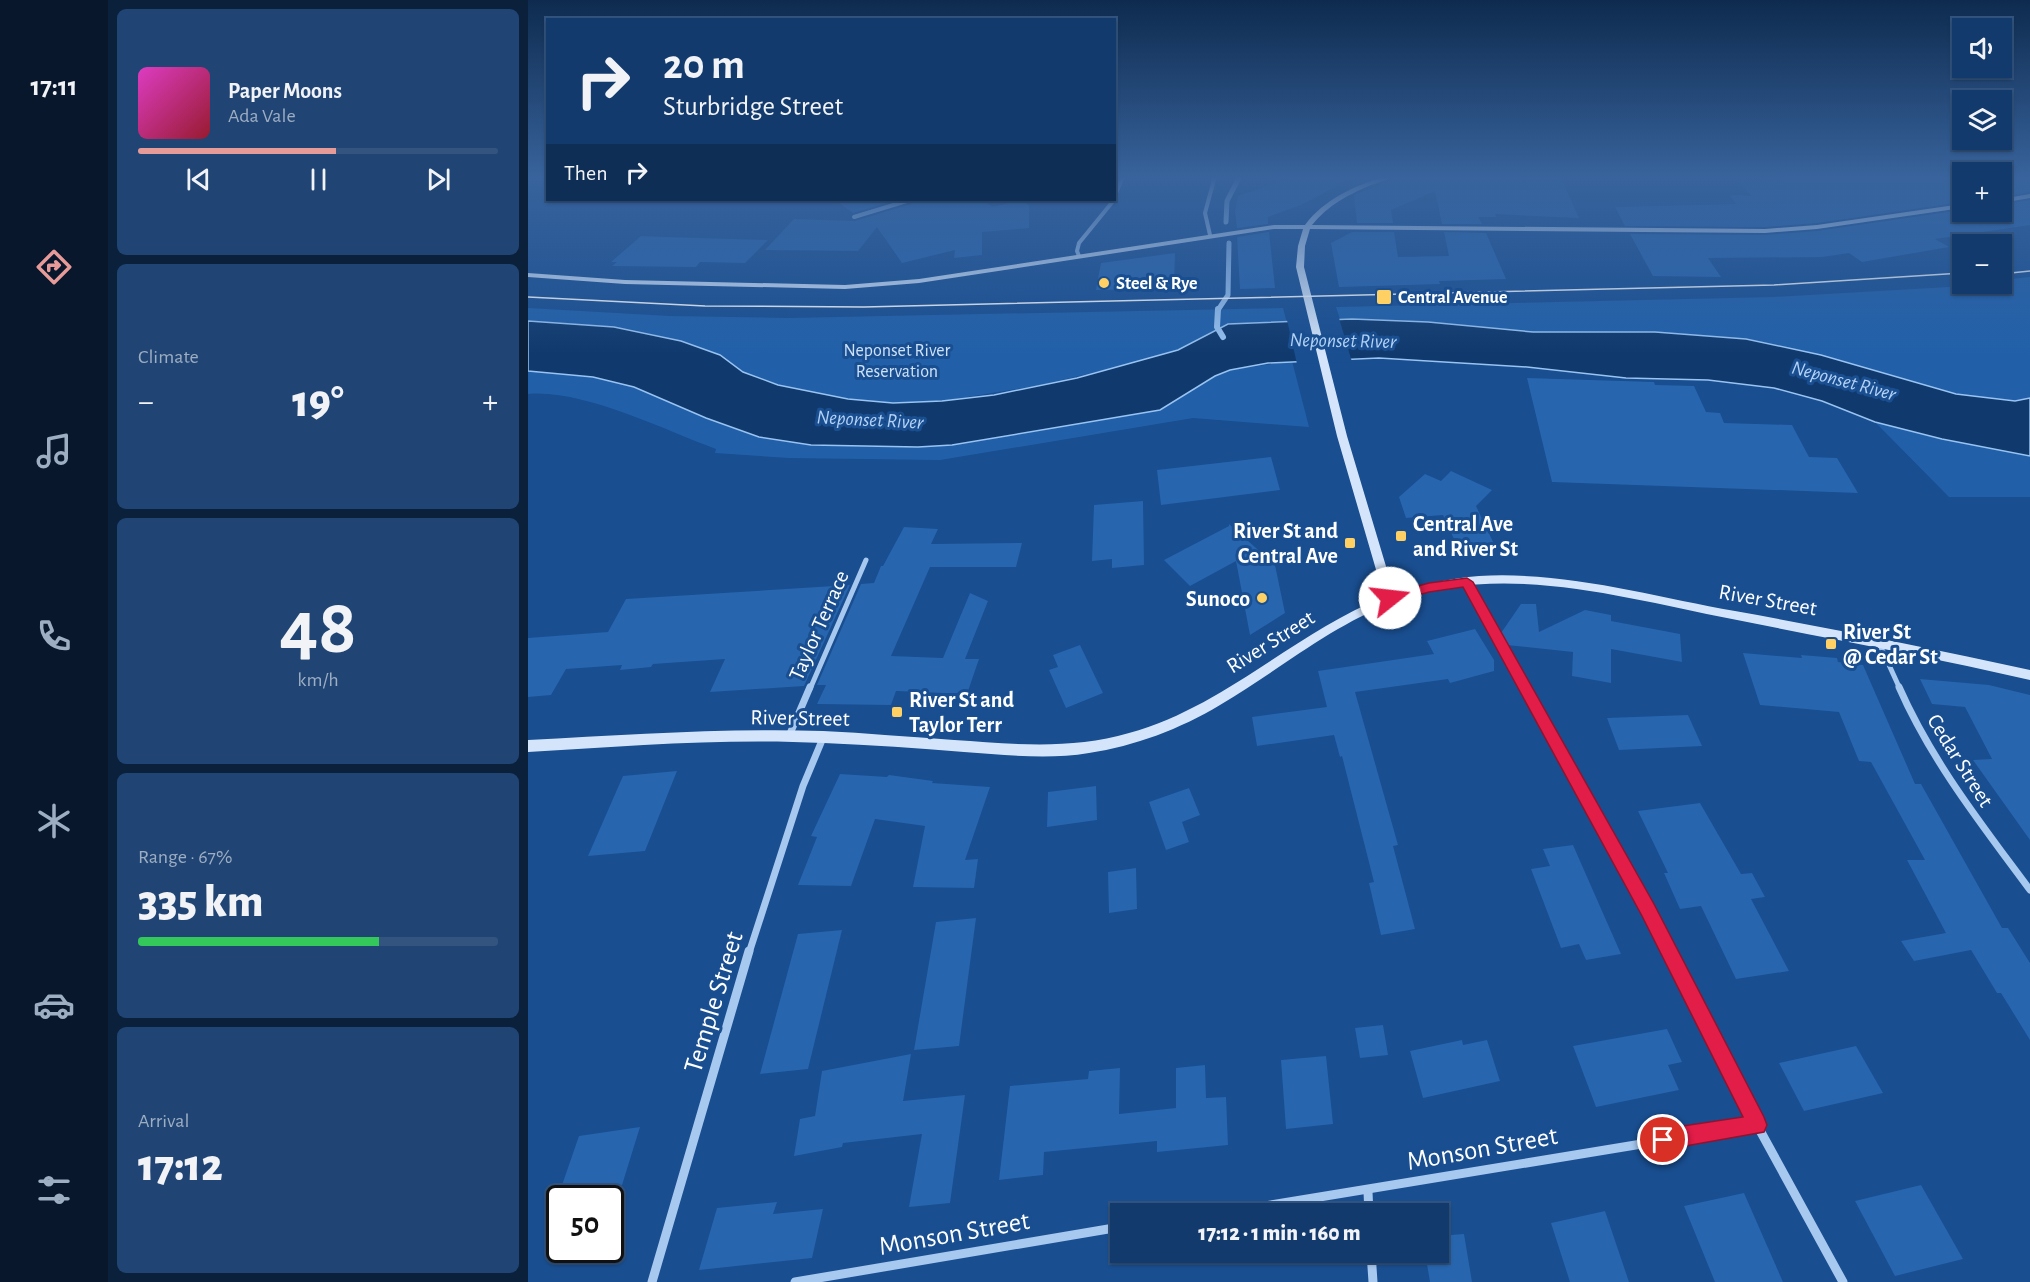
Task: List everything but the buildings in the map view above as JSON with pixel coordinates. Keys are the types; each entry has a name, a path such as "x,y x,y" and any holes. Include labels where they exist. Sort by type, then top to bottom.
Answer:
{"street":[{"path":"1079,256 1077,251 1086,236"},
{"path":"528,275 635,283 782,287 855,286 919,281 1205,236"},
{"path":"1305,236 1300,255 1300,267 1346,453 1390,598"},
{"name":"Taylor Terrace","path":"788,736 866,560"},
{"name":"River Street","path":"528,746 681,738 788,736 1045,752 1087,748 1124,740 1191,715 1337,624 1390,598 1429,587 1467,582 1535,580 1584,585 1878,641 2030,675"},
{"path":"1467,582 1648,910 1757,1125 1843,1282"},
{"name":"Cedar Street","path":"1878,641 1915,723 1945,773 2030,890"},
{"name":"Temple Street","path":"652,1282 743,970 803,786 823,737"},
{"name":"Monson Street","path":"1292,1203 1757,1125"},
{"path":"1368,1192 1368,1203"},
{"name":"Monson Street","path":"795,1282 1110,1229"},
{"path":"1371,1263 1372,1282"}],"green space":[{"path":"2030,277 2030,398 2015,401 1956,394 1821,355 1746,339 1655,332 1533,332 1428,322 1340,319 1336,307 1772,297 1952,287 1952,294 2012,294 2012,279"},
{"name":"Neponset River Reservation","path":"528,308 670,316 789,318 1283,308 1287,323 1228,324 1178,350 1036,386 942,401 893,403 848,399 778,385 743,372 720,355 681,341 629,329 528,321"},
{"name":"Neponset River Reservation","path":"1292,361 1309,427 1193,418 940,460 789,458 715,453 716,449 598,404 550,394 528,394 528,371 593,377 634,387 706,418 759,437 811,445 918,447 952,445 1160,410 1215,376 1230,370"},
{"path":"1875,422 1942,439 2030,456 2030,497 1949,497"}],"water":[{"name":"Neponset River","path":"1352,319 1428,322 1533,332 1655,332 1746,339 1821,355 1956,394 2015,401 2030,398 2030,456 1942,439 1875,422 1822,401 1774,388 1708,380 1626,378 1527,367 1379,358 1268,363 1230,370 1215,376 1160,410 952,445 918,447 811,445 759,437 706,418 634,387 593,377 528,371 528,321 614,327 681,341 720,355 743,372 778,385 848,399 893,403 942,401 994,395 1077,378 1178,350 1228,324"}],"pier":[{"path":"1339,318 1352,362 1297,364 1287,320"}],"waterway":[{"path":"1218,310 1228,295 1229,243"},
{"path":"1218,309 1217,327 1223,337"}],"tram line":[{"path":"2012,273 2030,271"},
{"path":"528,297 705,306 864,307 1774,285 1952,274"}],"place":[{"name":"Steel & Rye","path":"1104,283"},
{"name":"Central Avenue","path":"1384,297"},
{"name":"Central Ave and River St","path":"1401,536"},
{"name":"River St and Central Ave","path":"1350,543"},
{"name":"Sunoco","path":"1262,598"},
{"name":"River St @ Cedar St","path":"1831,644"},
{"name":"River St and Taylor Terr","path":"897,712"}],"route":[{"path":"1390,598 1429,587 1467,582 1648,910 1757,1125 1663,1140"}]}
